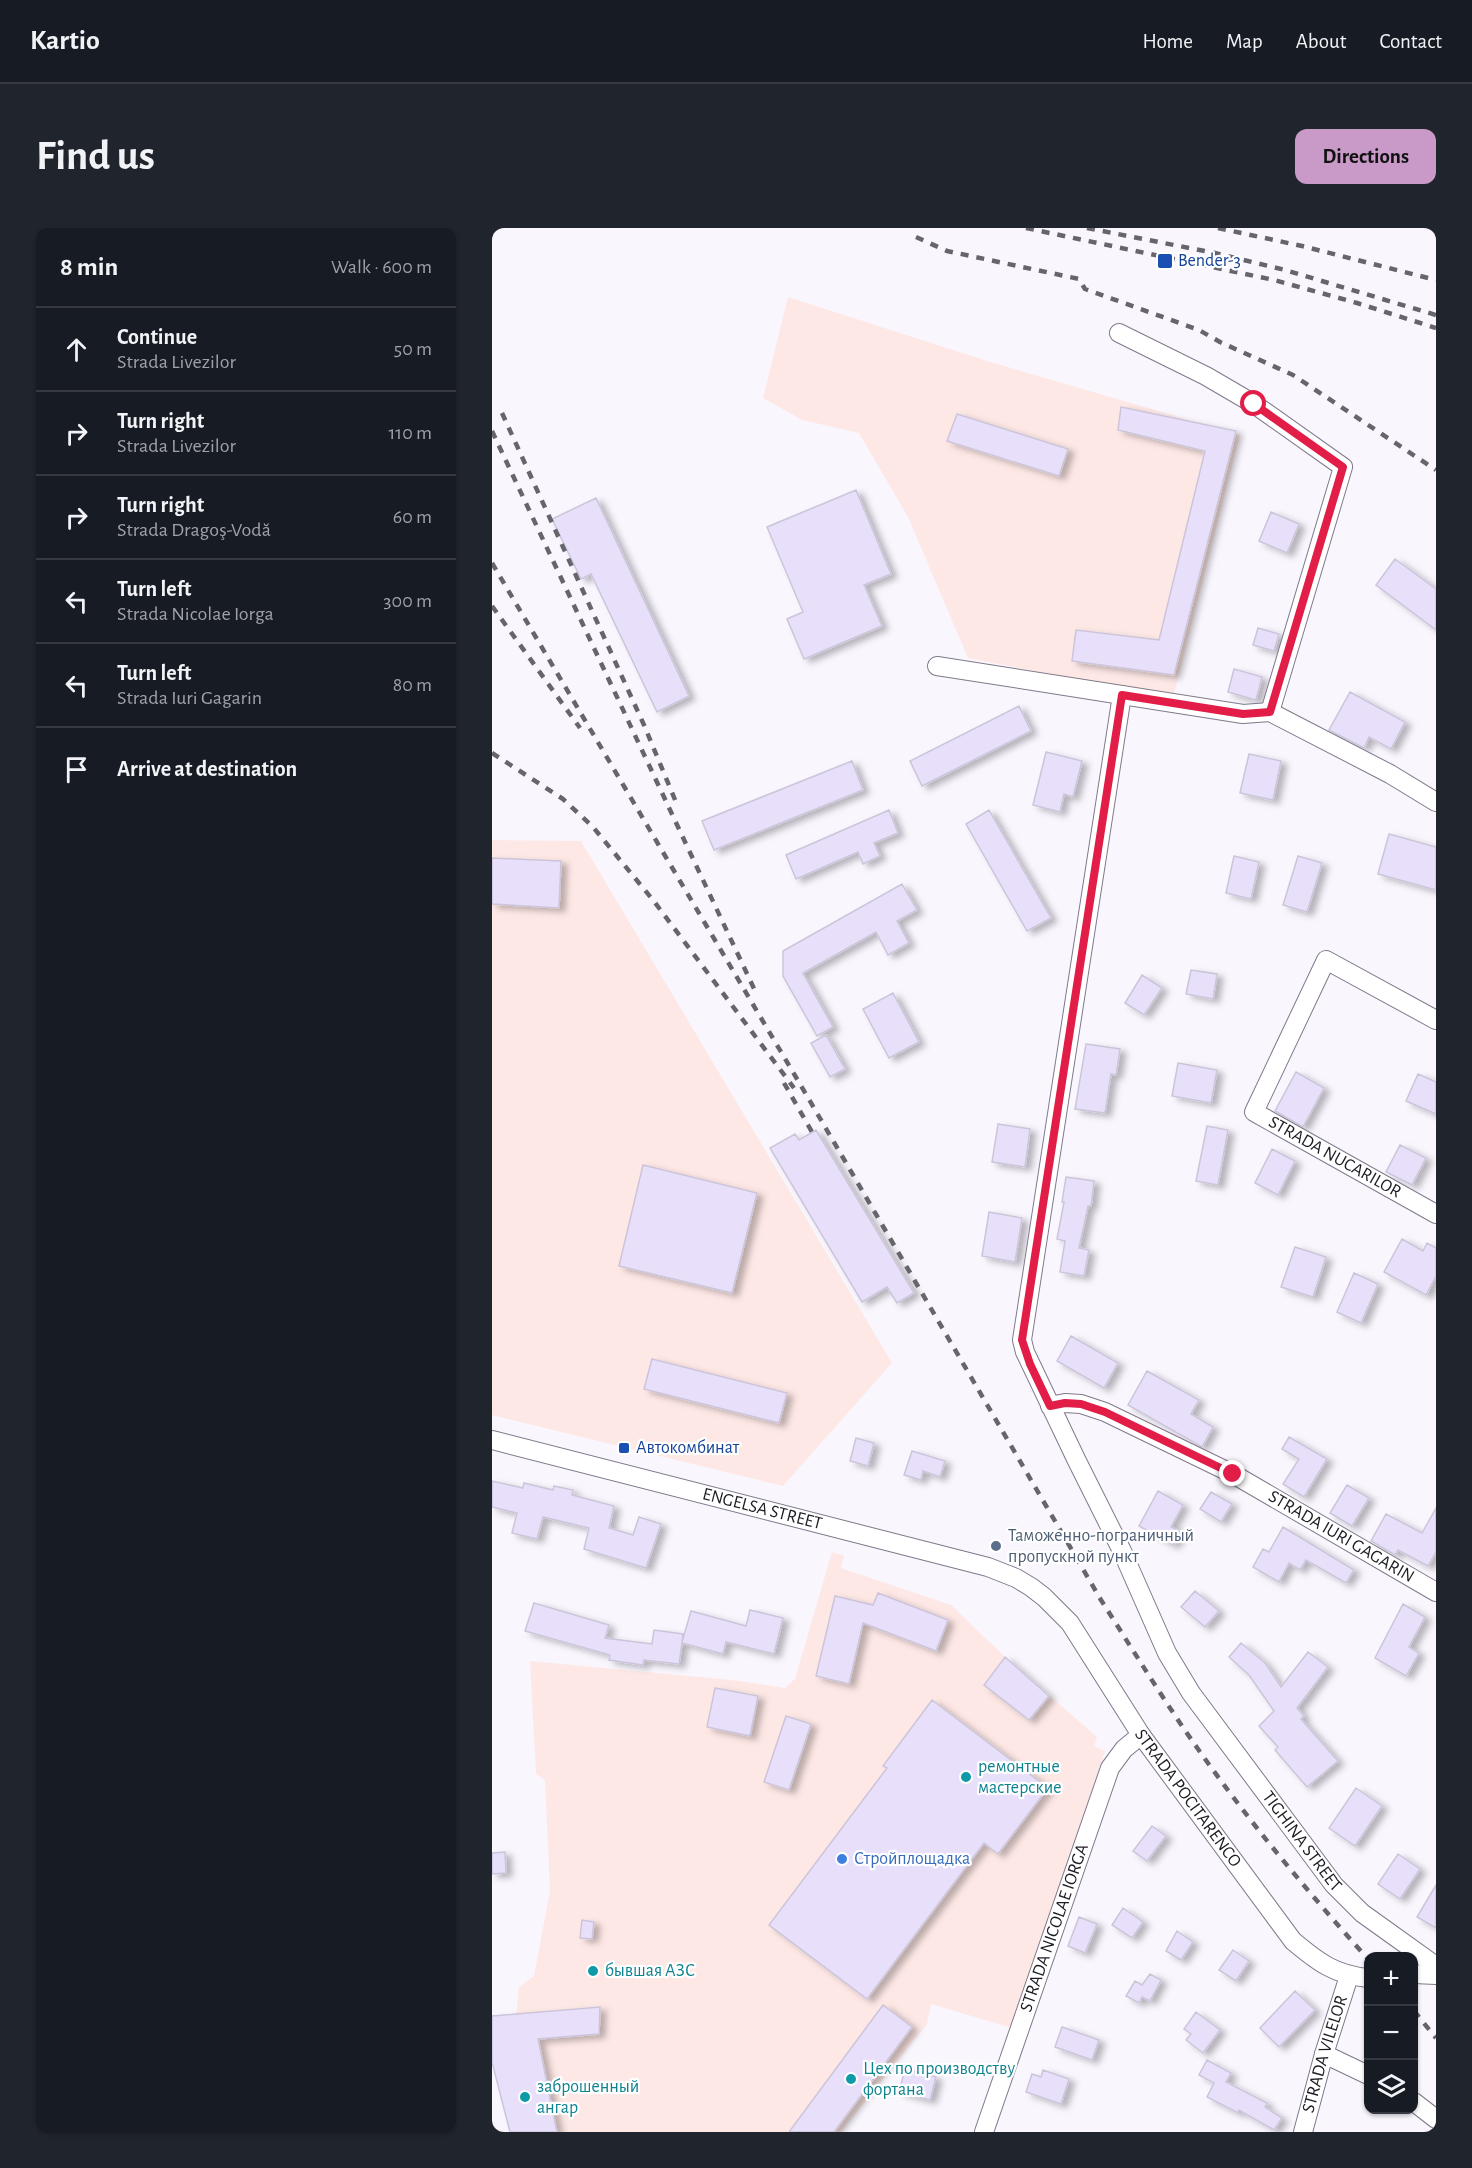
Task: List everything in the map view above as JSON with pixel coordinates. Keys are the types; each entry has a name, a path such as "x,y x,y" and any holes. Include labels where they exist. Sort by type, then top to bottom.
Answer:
{"street":[{"path":"1119,333 1206,376 1254,404 1343,467 1270,712"},
{"path":"937,666 1243,714 1270,712 1390,774 1436,802"},
{"path":"1050,1406 1030,1364 1022,1340 1122,695"},
{"name":"STRADA NUCARILOR","path":"1436,1020 1326,960 1254,1112 1436,1214"},
{"name":"STRADA IURI GAGARIN","path":"1050,1406 1065,1403 1081,1404 1105,1412 1233,1474 1436,1592"},
{"name":"TIGHINA STREET","path":"1050,1406 1122,1551 1167,1653 1191,1693 1340,1892 1362,1913 1436,1966"},
{"name":"ENGELSA STREET","path":"492,1440 988,1567 1016,1578 1031,1587"},
{"name":"STRADA POCITARENCO","path":"1031,1587 1070,1623 1142,1735 1293,1941 1328,1968 1349,1976 1364,1978"},
{"name":"STRADA NICOLAE IORGA","path":"984,2132 1110,1768 1124,1749 1142,1735"},
{"path":"1418,1974 1436,1974"},
{"name":"STRADA VILELOR","path":"1303,2132 1324,2054 1349,1976"},
{"path":"1324,2054 1364,2073"},
{"path":"1418,2106 1436,2119"}],"shaded area":[{"path":"788,297 987,361 1240,435 1173,698 968,658 908,517 859,433 802,420 763,398"},
{"path":"492,840 581,841 892,1363 783,1486 492,1415"},
{"path":"832,1552 844,1556 841,1568 951,1605 1005,1657 1097,1737 1094,1746 1105,1751 1012,2028 931,2004 927,2024 841,2132 510,2132 492,2062 492,2016 516,2015 519,1987 534,1976 550,1891 545,1780 536,1774 530,1661 732,1680 785,1688 795,1679"}],"building":[{"path":"1121,407 1236,431 1174,675 1072,661 1076,630 1159,640 1205,451 1118,430"},
{"path":"957,414 1068,449 1059,476 947,441"},
{"path":"856,490 891,574 864,585 882,626 804,659 787,619 803,612 767,527"},
{"path":"596,498 689,696 657,712 591,574 581,579 552,519"},
{"path":"1271,512 1299,524 1287,553 1259,541"},
{"path":"1395,559 1436,589 1436,630 1376,585"},
{"path":"1258,628 1279,634 1274,651 1253,645"},
{"path":"1234,669 1262,677 1256,700 1228,692"},
{"path":"1350,692 1405,722 1391,749 1369,737 1364,748 1329,730"},
{"path":"1019,706 1031,731 922,786 910,761"},
{"path":"1046,752 1082,761 1073,797 1064,794 1060,812 1033,805"},
{"path":"1249,754 1281,761 1273,800 1240,793"},
{"path":"852,761 863,790 714,850 702,821"},
{"path":"889,810 898,833 874,843 880,856 863,864 858,852 796,879 786,855"},
{"path":"989,810 1051,918 1027,931 966,824"},
{"path":"1389,834 1436,847 1436,890 1378,874"},
{"path":"1234,856 1259,862 1251,899 1226,893"},
{"path":"1298,856 1322,863 1307,912 1283,905"},
{"path":"492,858 561,861 559,908 492,904"},
{"path":"902,884 917,910 897,921 909,943 888,955 876,932 803,973 833,1027 817,1036 783,976 783,951"},
{"path":"1191,970 1217,974 1213,999 1186,994"},
{"path":"1142,975 1162,988 1144,1015 1125,1003"},
{"path":"893,993 919,1042 889,1058 863,1009"},
{"path":"826,1035 845,1069 830,1077 811,1043"},
{"path":"1086,1044 1120,1049 1116,1075 1111,1074 1105,1113 1075,1109"},
{"path":"1178,1063 1217,1070 1211,1103 1172,1096"},
{"path":"1296,1072 1324,1088 1303,1127 1275,1111"},
{"path":"1418,1074 1436,1082 1436,1114 1406,1101"},
{"path":"998,1124 1030,1129 1025,1167 992,1162"},
{"path":"1207,1126 1228,1130 1218,1185 1196,1181"},
{"path":"816,1130 914,1293 897,1303 887,1287 862,1302 770,1148 795,1134 799,1140"},
{"path":"1400,1145 1426,1158 1412,1185 1386,1172"},
{"path":"1272,1149 1295,1161 1278,1195 1255,1183"},
{"path":"643,1165 757,1193 732,1293 619,1266"},
{"path":"1066,1177 1094,1181 1091,1206 1088,1206 1079,1248 1089,1250 1084,1276 1060,1272 1065,1241 1057,1239"},
{"path":"989,1212 1022,1218 1015,1262 982,1256"},
{"path":"1402,1239 1423,1251 1427,1243 1436,1248 1436,1276 1426,1295 1384,1272"},
{"path":"1295,1247 1326,1257 1313,1297 1281,1287"},
{"path":"1354,1273 1378,1284 1361,1323 1337,1312"},
{"path":"1071,1336 1118,1363 1104,1388 1057,1361"},
{"path":"652,1359 787,1393 779,1423 644,1389"},
{"path":"1147,1371 1199,1400 1191,1414 1213,1427 1202,1447 1128,1405"},
{"path":"1289,1437 1327,1459 1304,1497 1283,1484 1299,1459 1282,1449"},
{"path":"856,1438 874,1443 868,1466 850,1461"},
{"path":"912,1451 945,1461 940,1477 923,1471 921,1480 904,1475"},
{"path":"492,1481 523,1488 524,1483 553,1490 554,1486 573,1490 572,1495 614,1506 609,1528 633,1535 639,1517 661,1524 646,1568 584,1549 589,1528 543,1517 537,1539 512,1533 517,1513 492,1507"},
{"path":"1347,1485 1369,1498 1352,1526 1330,1513"},
{"path":"1158,1491 1183,1505 1171,1527 1181,1532 1173,1545 1139,1526"},
{"path":"1211,1492 1232,1504 1221,1522 1200,1509"},
{"path":"1436,1508 1436,1552 1428,1566 1398,1550 1395,1555 1371,1541 1386,1514 1422,1533"},
{"path":"1283,1527 1354,1570 1346,1583 1306,1560 1300,1570 1289,1563 1279,1582 1253,1567 1263,1549 1269,1552"},
{"path":"1195,1591 1219,1611 1205,1627 1181,1607"},
{"path":"878,1593 948,1620 936,1651 863,1623 849,1684 816,1676 835,1596 873,1605"},
{"path":"534,1603 609,1625 605,1638 652,1644 654,1630 683,1634 682,1642 691,1611 746,1626 750,1610 783,1618 774,1654 726,1642 723,1654 682,1643 679,1664 644,1660 643,1665 609,1660 610,1655 525,1631"},
{"path":"1403,1604 1425,1617 1409,1647 1419,1653 1406,1676 1375,1658"},
{"path":"1241,1643 1265,1663 1281,1687 1308,1652 1328,1667 1297,1708 1304,1716 1301,1719 1338,1761 1307,1787 1275,1750 1278,1747 1259,1726 1274,1711 1249,1675 1229,1657"},
{"path":"1005,1657 1049,1696 1029,1720 984,1685"},
{"path":"715,1688 758,1696 750,1736 707,1727"},
{"path":"932,1700 1048,1788 998,1854 984,1843 867,1999 769,1925 887,1768 883,1766"},
{"path":"786,1716 811,1724 789,1790 764,1782"},
{"path":"1356,1788 1382,1806 1355,1846 1329,1828"},
{"path":"1152,1826 1166,1836 1147,1861 1133,1851"},
{"path":"505,1852 506,1873 492,1874 492,1853"},
{"path":"1398,1854 1420,1869 1400,1899 1378,1884"},
{"path":"1436,1885 1436,1928 1417,1917"},
{"path":"1123,1908 1143,1922 1132,1938 1112,1925"},
{"path":"1079,1917 1097,1924 1085,1953 1068,1946"},
{"path":"582,1920 594,1922 592,1939 580,1938"},
{"path":"1177,1931 1193,1942 1181,1960 1166,1951"},
{"path":"1233,1950 1249,1961 1236,1981 1219,1970"},
{"path":"1150,1974 1161,1980 1150,2001 1142,1997 1139,2003 1126,1996 1135,1981 1142,1985"},
{"path":"1295,1991 1315,2010 1279,2047 1260,2028"},
{"name":"Цех по производству фортана","path":"883,2005 912,2027 834,2132 789,2132"},
{"path":"600,2007 599,2034 538,2039 557,2132 510,2132 492,2062 492,2016"},
{"path":"1196,2012 1220,2030 1203,2053 1186,2040 1191,2034 1184,2029"},
{"path":"1062,2027 1099,2040 1092,2060 1055,2047"},
{"path":"1207,2060 1231,2073 1226,2082 1267,2103 1265,2107 1282,2118 1274,2130 1239,2110 1238,2113 1207,2097 1214,2083 1199,2075"},
{"path":"905,2069 936,2077 930,2100 899,2092"},
{"path":"1043,2070 1069,2079 1061,2104 1026,2092 1032,2074 1041,2077"}],"railway":[{"path":"1026,228 1274,280 1436,328"},
{"path":"1087,228 1215,253 1285,270 1436,315"},
{"path":"1218,228 1302,246 1436,280"},
{"path":"916,237 947,251 1079,279 1085,289 1199,330 1293,375 1436,470"},
{"path":"502,413 644,725 678,807"},
{"path":"492,431 757,995"},
{"path":"492,563 1101,1600 1173,1712 1238,1804 1280,1857 1364,1954"},
{"path":"492,606 580,728"},
{"path":"492,753 563,799 593,827 653,900 794,1088"},
{"path":"784,1083 812,1132"},
{"path":"1418,2016 1436,2038"}],"place":[{"name":"Bender-3","path":"1165,261"},
{"name":"Автокомбинат","path":"624,1448"},
{"name":"Таможенно-пограничный пропускной пункт","path":"996,1546"},
{"name":"ремонтные мастерские","path":"966,1777"},
{"name":"Стройплощадка","path":"842,1859"},
{"name":"бывшая АЗС","path":"593,1971"},
{"name":"Цех по производству фортана","path":"851,2079"},
{"name":"заброшенный ангар","path":"525,2097"}],"route":[{"path":"1233,1474 1105,1412 1081,1404 1065,1403 1050,1406 1030,1364 1022,1340 1122,695 1243,714 1270,712 1343,467 1254,404"}]}
